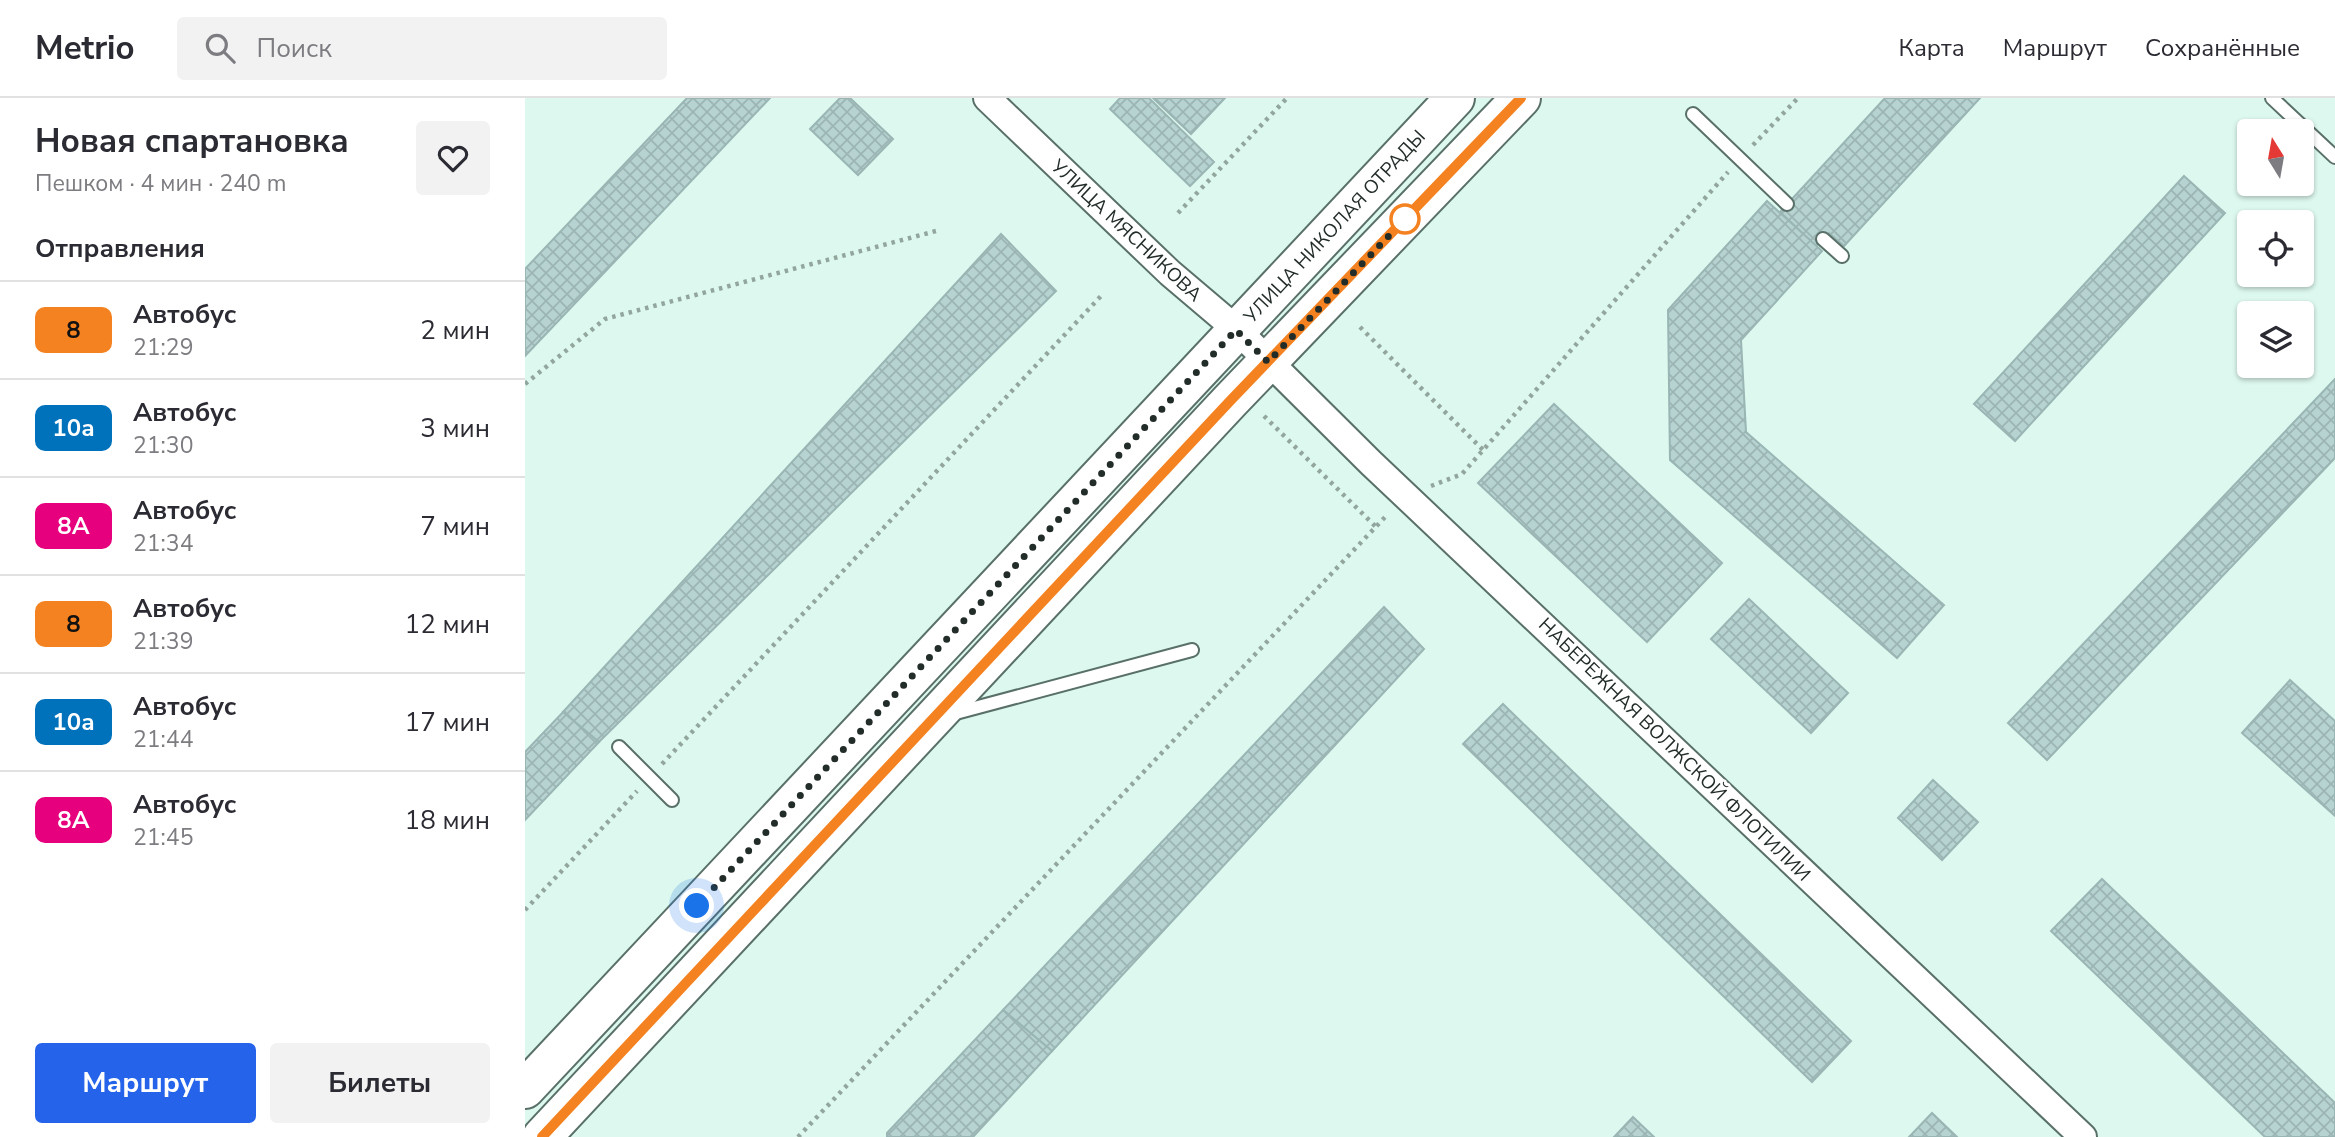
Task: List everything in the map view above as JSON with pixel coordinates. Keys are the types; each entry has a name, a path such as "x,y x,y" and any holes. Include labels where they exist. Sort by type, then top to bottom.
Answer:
{"main road":[{"name":"УЛИЦА НИКОЛАЯ ОТРАДЫ","path":"525,1089 1455,98"},
{"path":"542,1137 1268,362 1521,98"}],"street":[{"name":"УЛИЦА МЯСНИКОВА","path":"987,98 1170,273 1236,330 1268,362"},
{"name":"НАБЕРЕЖНАЯ ВОЛЖСКОЙ ФЛОТИЛИИ","path":"1268,362 2083,1137"}],"lane":[{"path":"2272,98 2335,157"},
{"path":"1693,114 1787,204"},
{"path":"1823,239 1842,256"},
{"path":"931,720 1192,650"},
{"path":"619,747 671,800"}],"path":[{"path":"1178,213 1287,98"},
{"path":"798,1137 1406,495 1462,474 1740,158 1798,98"},
{"path":"525,384 605,319 936,231"},
{"path":"525,910 1101,296"},
{"path":"1360,327 1483,450"},
{"path":"1264,416 1376,527"}],"building":[{"path":"687,98 770,98 525,356 525,269"},
{"path":"840,98 850,98 893,139 858,175 810,129"},
{"path":"1120,98 1149,98 1214,162 1190,186 1110,109"},
{"path":"1153,98 1225,98 1191,134"},
{"path":"1885,98 1980,98 1844,246 1829,233 1816,246 1780,212"},
{"path":"2184,176 2225,213 2015,441 1974,404"},
{"path":"1767,201 1822,251 1741,340 1746,432 1944,605 1897,658 1670,460 1668,310"},
{"path":"1001,234 1056,291 599,742 563,712"},
{"path":"2335,379 2335,458 2047,760 2008,723"},
{"path":"1554,404 1722,563 1647,642 1478,483"},
{"path":"1749,599 1848,693 1811,733 1711,639"},
{"path":"1384,607 1424,649 1052,1051 1003,1010"},
{"path":"2290,680 2335,721 2335,816 2242,733"},
{"path":"1503,704 1851,1041 1812,1082 1463,744"},
{"path":"563,712 599,742 525,820 525,752"},
{"path":"1933,780 1978,822 1942,860 1898,818"},
{"path":"2102,879 2335,1103 2335,1137 2265,1137 2051,931"},
{"path":"1003,1010 1052,1051 973,1137 887,1137 887,1133"},
{"path":"1932,1113 1957,1137 1909,1137"},
{"path":"1633,1117 1654,1137 1614,1137"}],"bus line":[{"name":"8","path":"542,1137 1230,401 1521,98"}],"route":[{"path":"697,906 1236,330 1268,362 1406,217 1405,219"}]}
